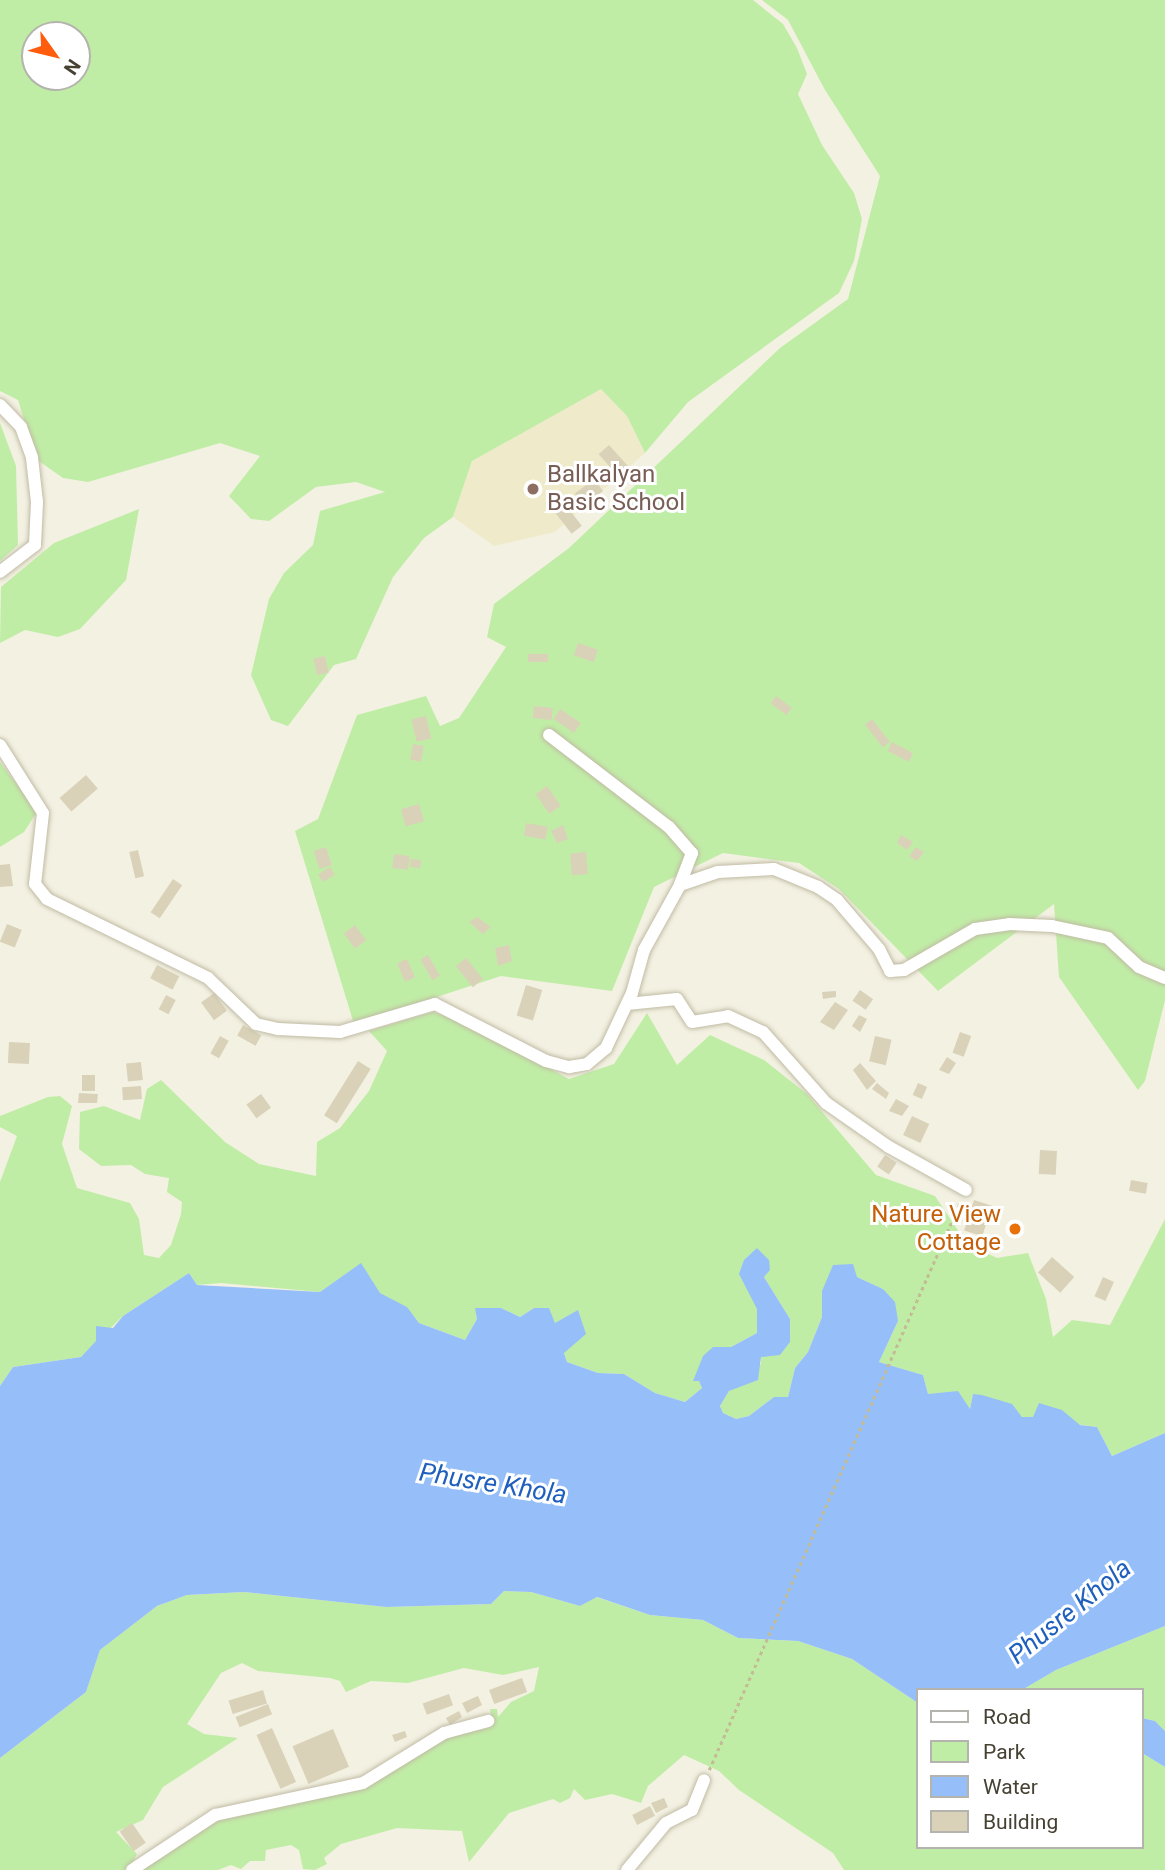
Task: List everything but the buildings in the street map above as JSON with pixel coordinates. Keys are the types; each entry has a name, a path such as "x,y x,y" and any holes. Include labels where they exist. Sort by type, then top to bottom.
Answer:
{"street":[{"path":"0,405 21,427 32,458 37,502 35,545 0,572"},
{"path":"0,745 43,813 34,884 47,899 208,978 256,1024 340,1032 435,1004 547,1061 569,1067 587,1064 606,1048 627,1004 645,950 680,885 692,853 669,827 549,735"},
{"path":"680,885 718,872 774,869 799,878 837,900 879,949 890,971 904,970 975,929 1009,924 1052,926 1108,938 1139,967 1165,978"},
{"path":"627,1004 677,999 692,1022 728,1016 763,1032 826,1103 889,1147 966,1190"},
{"path":"132,1870 215,1815 363,1783 444,1733 488,1721"},
{"path":"627,1870 666,1823 692,1810 704,1780"}],"path":[{"path":"704,1780 966,1190"}],"shaded area":[{"name":"Ballkalyan Basic School","path":"601,388 627,416 645,453 555,532 494,546 453,517 472,461"}],"green space":[{"path":"0,0 753,0 783,24 797,48 807,74 798,94 822,145 854,193 862,219 854,261 839,293 688,402 645,453 627,416 601,389 472,461 453,517 424,538 393,577 356,659 334,665 288,726 271,720 251,675 269,599 284,573 313,545 320,511 385,492 356,482 316,487 269,521 251,519 229,496 260,456 220,443 88,482 63,478 36,459 18,400 0,391"},
{"path":"762,0 1165,0 1165,1000 1145,1081 1138,1090 1059,977 1054,904 938,991 839,889 799,863 723,853 654,887 612,991 501,976 354,1024 295,831 318,819 357,715 426,696 440,726 459,718 506,647 487,637 494,604 569,548 780,348 848,299 880,176 825,90 788,20"},
{"path":"0,423 16,466 18,545 0,561"},
{"path":"139,509 126,580 80,629 58,637 25,630 0,643 1,587 54,543"},
{"path":"0,762 37,812 24,832 0,847"},
{"path":"433,1012 464,1023 569,1079 614,1064 647,1013 677,1065 710,1035 764,1060 807,1094 876,1175 935,1196 967,1244 997,1258 1028,1253 1046,1299 1053,1337 1072,1320 1110,1325 1165,1219 1165,1433 1112,1456 1097,1427 1022,1417 973,1395 970,1409 953,1394 928,1394 923,1375 879,1362 898,1321 883,1289 857,1277 822,1291 822,1317 808,1352 795,1368 788,1397 774,1397 749,1416 736,1419 723,1413 720,1406 729,1391 761,1364 760,1356 790,1319 764,1277 757,1248 757,1333 731,1347 723,1347 694,1381 699,1380 702,1388 685,1402 655,1393 624,1374 598,1373 567,1362 555,1323 534,1308 520,1317 501,1308 476,1308 477,1319 465,1340 419,1323 406,1307 380,1294 361,1264 320,1292 221,1283 197,1285 189,1273 123,1316 81,1357 13,1367 0,1386 0,1182 17,1136 0,1127 0,1116 48,1097 60,1096 72,1106 62,1144 77,1188 130,1203 139,1219 144,1255 159,1258 171,1245 182,1202 167,1192 169,1178 145,1174 131,1165 101,1166 79,1149 80,1112 104,1106 140,1120 147,1089 161,1080 225,1142 259,1164 316,1176 317,1142 340,1128 369,1091 387,1051 369,1031"},
{"path":"504,1591 531,1592 580,1606 596,1597 650,1615 703,1620 738,1638 798,1641 852,1659 916,1702 916,1849 1144,1849 1144,1754 1165,1767 1165,1870 844,1870 833,1853 739,1790 719,1771 684,1755 648,1786 641,1803 612,1794 585,1800 574,1789 570,1798 560,1803 553,1799 509,1813 469,1862 462,1831 397,1828 341,1844 324,1858 327,1864 315,1870 303,1869 299,1850 291,1845 266,1850 265,1861 250,1861 241,1869 231,1865 218,1870 142,1870 214,1822 362,1788 442,1736 480,1730 492,1723 490,1709 497,1709 498,1717 511,1702 534,1691 539,1667 503,1675 464,1668 408,1683 371,1681 346,1692 340,1681 330,1678 258,1671 242,1663 221,1673 187,1724 204,1734 238,1738 163,1787 143,1820 116,1832 137,1854 131,1866 126,1870 0,1870 0,1758 86,1692 100,1650 157,1606 187,1595 244,1592 386,1607 491,1604"},
{"path":"1165,1626 1165,1731 1155,1721 1144,1718 1144,1688 1025,1688 1056,1670"}],"water":[{"name":"Phusre Khola","path":"757,1248 769,1260 770,1270 764,1277 790,1319 790,1342 780,1355 761,1357 758,1380 729,1391 720,1406 723,1413 736,1419 749,1416 774,1397 788,1397 795,1368 808,1352 822,1317 822,1291 833,1265 853,1264 857,1277 883,1289 895,1302 898,1321 879,1362 923,1375 928,1394 958,1391 970,1409 973,1394 982,1395 1012,1404 1022,1417 1033,1417 1039,1403 1062,1410 1080,1425 1097,1427 1112,1456 1165,1433 1165,1626 1056,1670 1025,1688 916,1688 916,1702 852,1659 798,1641 738,1638 703,1620 650,1615 597,1597 580,1606 531,1592 504,1591 491,1604 386,1607 244,1592 187,1595 157,1606 100,1650 86,1692 0,1758 0,1386 13,1367 81,1357 96,1341 96,1326 113,1328 123,1316 189,1273 197,1285 320,1292 361,1263 380,1293 407,1307 419,1323 465,1340 477,1319 475,1308 501,1308 520,1317 534,1308 549,1308 555,1323 578,1310 586,1334 564,1353 567,1362 598,1373 624,1374 655,1393 685,1402 702,1388 699,1381 693,1381 703,1356 713,1347 731,1347 757,1333 757,1309 739,1274 744,1260"},
{"path":"1144,1718 1155,1721 1165,1731 1165,1767 1144,1754"}],"place":[{"name":"Ballkalyan Basic School","path":"533,489"},
{"name":"Nature View Cottage","path":"1015,1229"}]}
